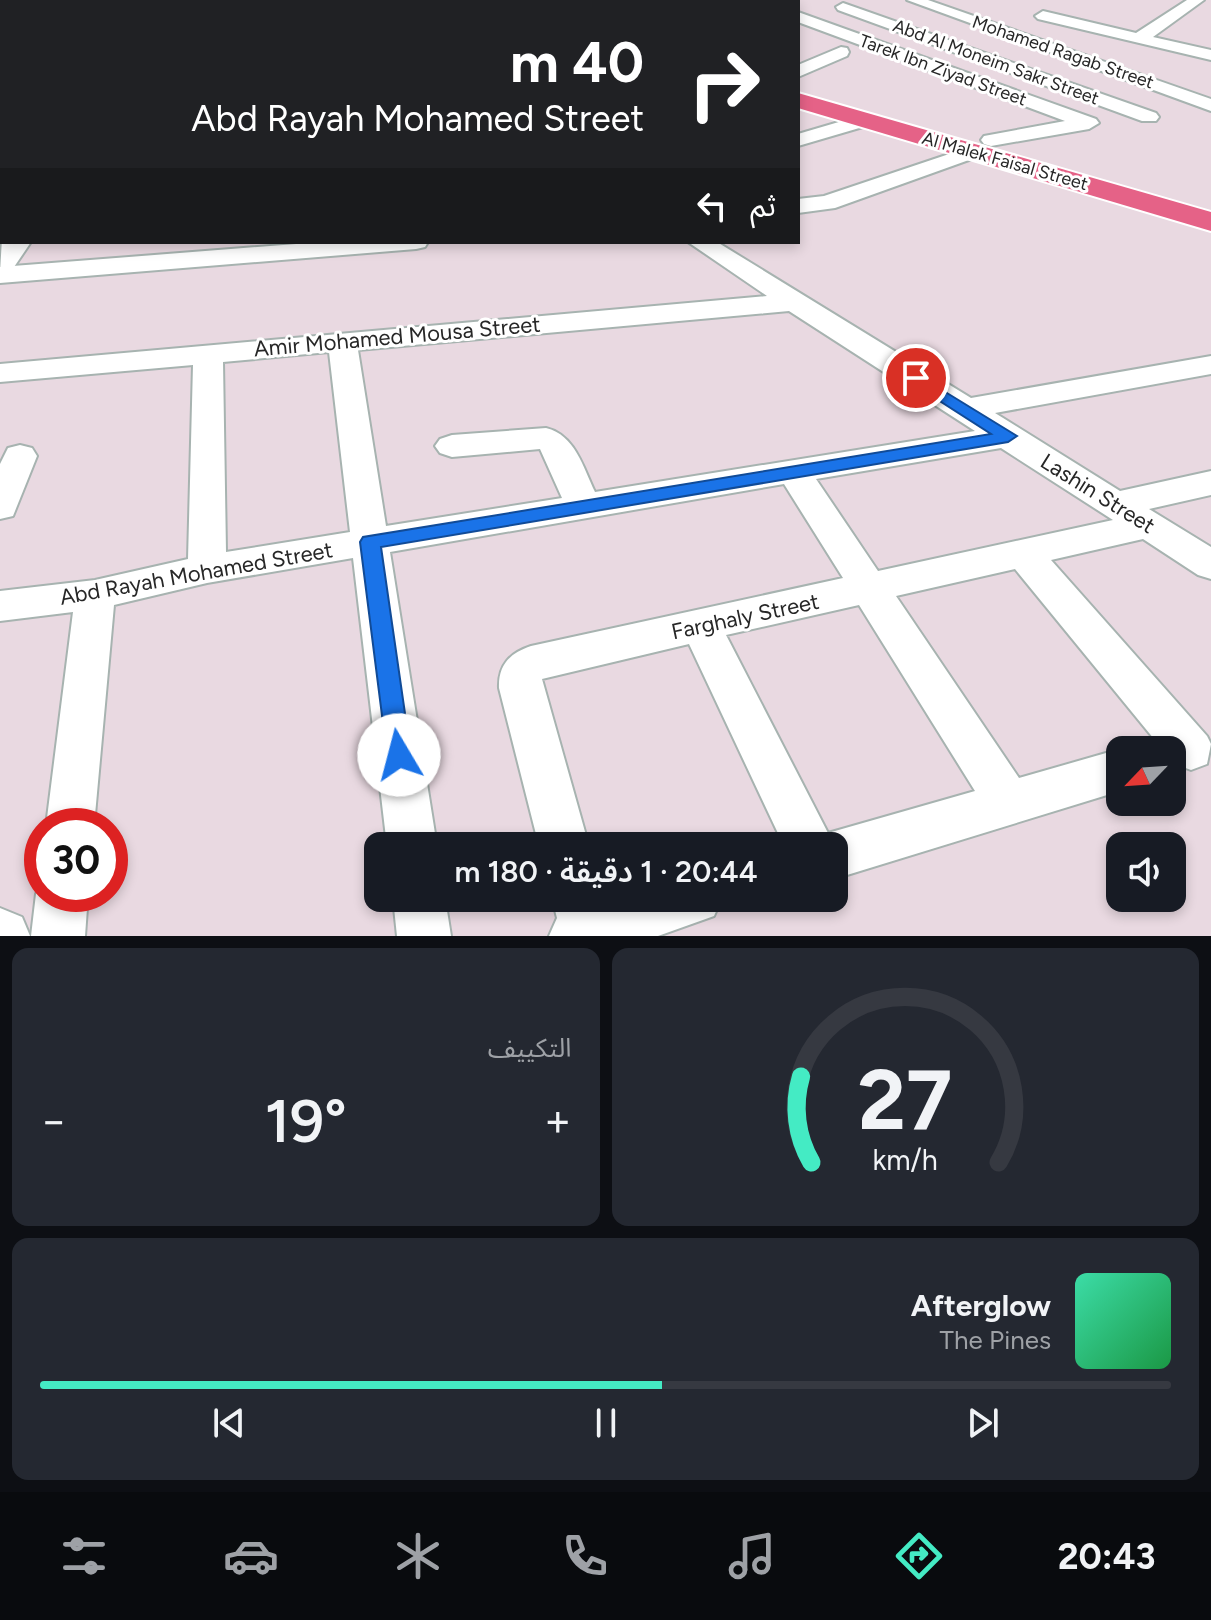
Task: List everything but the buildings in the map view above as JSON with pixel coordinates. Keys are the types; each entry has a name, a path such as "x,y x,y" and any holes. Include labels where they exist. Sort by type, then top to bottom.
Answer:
{"main road":[{"name":"Al Malek Faisal Street","path":"800,84 1211,222"},
{"name":"Al Malek Faisal Street","path":"800,101 866,120 1211,202"}],"street":[{"path":"1138,39 1197,0"},
{"path":"800,15 902,1"},
{"name":"Mohamed Ragab Street","path":"902,1 1211,105"},
{"path":"1065,5 1043,16 1211,55"},
{"name":"Abd Al Moneim Sakr Street","path":"843,7 987,59 1165,117"},
{"name":"Tarek Ibn Ziyad Street","path":"800,16 1089,123"},
{"path":"800,71 841,52"},
{"path":"955,74 987,59"},
{"path":"800,206 827,203 982,146 1089,123 1211,116"},
{"path":"800,139 866,120"},
{"path":"0,263 14,244"},
{"path":"0,275 391,244"},
{"name":"Lashin Street","path":"703,244 1209,562"},
{"name":"Amir Mohamed Mousa Street","path":"0,373 794,302"},
{"path":"342,341 410,832"},
{"path":"207,569 208,353"},
{"path":"965,409 1211,365"},
{"name":"Abd Rayah Mohamed Street","path":"0,606 95,595 207,569 1008,436"},
{"path":"452,446 533,437 551,441 584,506"},
{"path":"0,507 20,456"},
{"path":"793,471 1009,803"},
{"path":"1115,504 1211,483"},
{"name":"Farghaly Street","path":"560,832 521,688 523,667 539,660 871,589 1149,525"},
{"path":"1023,553 1191,749"},
{"path":"72,808 95,595"},
{"path":"701,625 802,832"},
{"path":"848,851 1106,774"},
{"path":"58,936 60,912"},
{"path":"421,912 424,936"},
{"path":"580,922 628,912"}],"route":[{"path":"399,755 370,542 1008,436 916,378"}]}
